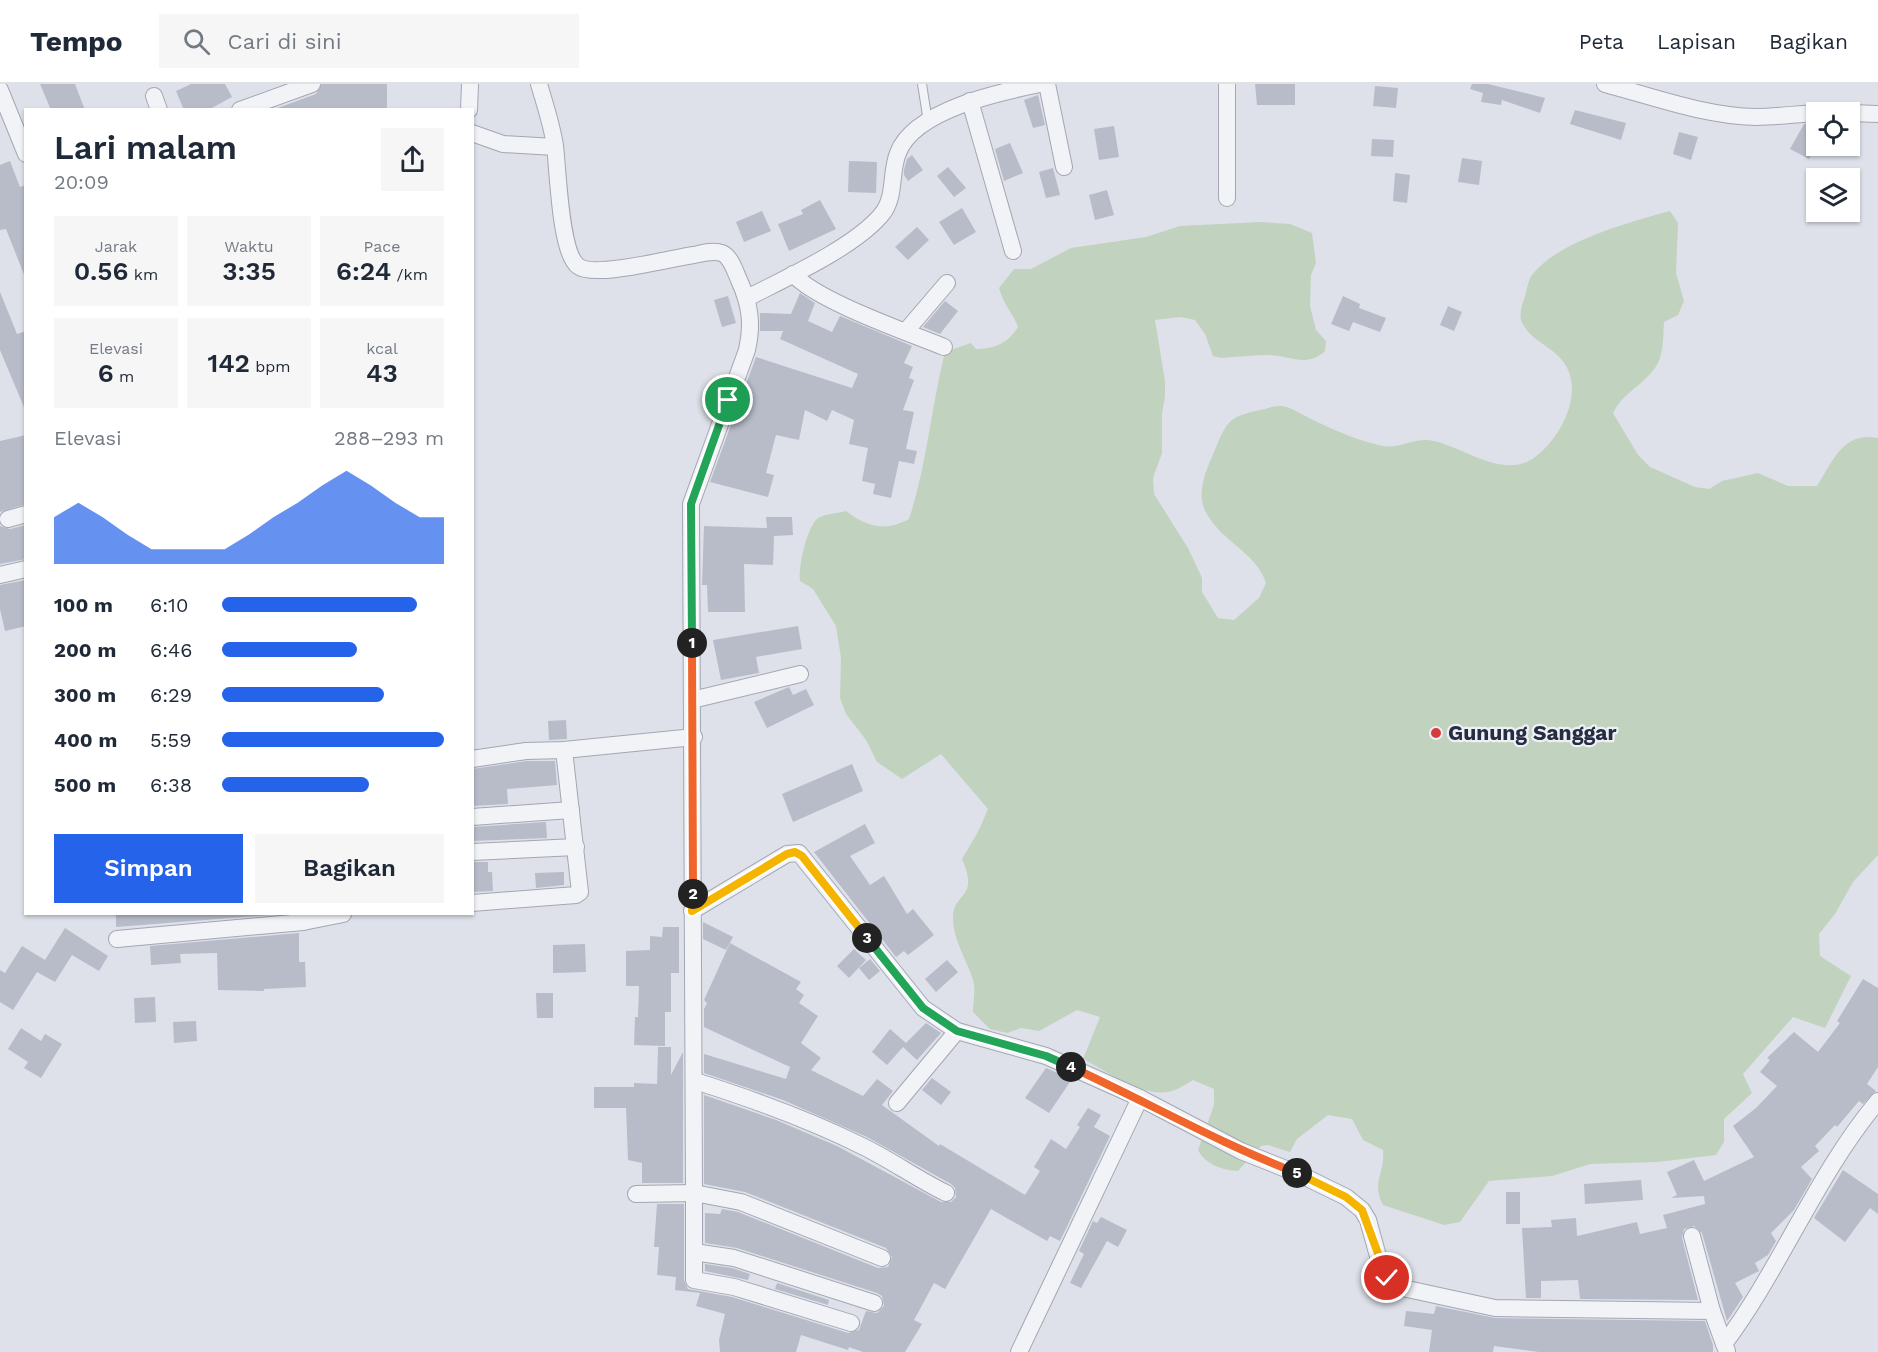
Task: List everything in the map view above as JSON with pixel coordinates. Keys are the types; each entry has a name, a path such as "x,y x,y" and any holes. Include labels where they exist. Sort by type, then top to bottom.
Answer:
{"street":[{"path":"246,108 312,84"},
{"path":"469,108 470,84"},
{"path":"539,84 555,147 568,250 577,266 596,272 610,271 651,261 716,252 729,259 747,298 752,330 747,350 691,504 694,737 692,911 695,1081 694,1280 734,1287 851,1323"},
{"path":"747,298 793,274 864,231 882,214 890,195 898,151 906,139 928,122 953,107 970,101 1040,84"},
{"path":"1047,84 1064,167"},
{"path":"1227,84 1227,198"},
{"path":"1605,84 1677,104 1732,114 1755,117 1806,114"},
{"path":"0,90 24,149"},
{"path":"970,101 1013,251"},
{"path":"1860,113 1878,114"},
{"path":"474,134 503,144 555,147"},
{"path":"793,274 801,283 844,305 944,347"},
{"path":"906,332 946,283"},
{"path":"8,519 24,515"},
{"path":"0,575 24,569"},
{"path":"692,700 800,674"},
{"path":"474,759 526,751 564,750 694,737"},
{"path":"474,903 579,894 581,887 564,750"},
{"path":"474,817 571,810"},
{"path":"474,852 576,847"},
{"path":"692,911 787,854 799,853 923,1008 957,1031 1046,1056 1140,1098 1241,1151 1301,1174 1356,1203 1368,1220 1384,1273 1391,1283 1398,1287 1495,1308 1712,1311"},
{"path":"117,939 333,915"},
{"path":"897,1103 957,1031"},
{"path":"695,1081 758,1101 814,1124 864,1147 946,1193"},
{"path":"1019,1352 1140,1098"},
{"path":"1726,1348 1860,1122 1878,1101"},
{"path":"636,1194 694,1193 741,1202 882,1257"},
{"path":"1692,1236 1712,1311 1726,1348"},
{"path":"694,1252 734,1258 874,1304"}],"lane":[{"path":"922,84 928,122"}],"green space":[{"path":"1670,211 1678,223 1676,273 1684,301 1678,315 1664,322 1662,352 1655,368 1622,400 1613,413 1638,455 1650,467 1695,487 1709,489 1722,481 1758,473 1788,486 1817,486 1840,450 1856,439 1878,438 1878,855 1853,882 1835,914 1819,934 1820,956 1851,976 1825,1028 1793,1017 1743,1074 1752,1093 1724,1119 1724,1142 1716,1155 1657,1162 1590,1164 1552,1176 1489,1181 1460,1222 1444,1225 1383,1205 1378,1184 1383,1150 1363,1140 1352,1119 1328,1115 1297,1139 1290,1152 1268,1145 1261,1146 1238,1171 1226,1169 1210,1163 1198,1150 1214,1105 1214,1089 1193,1080 1172,1091 1149,1091 1126,1083 1083,1059 1100,1017 1077,1010 1039,1031 1021,1028 1007,1033 990,1029 973,1012 974,984 958,942 953,918 954,909 967,889 967,872 962,859 988,809 941,754 902,779 877,762 866,740 846,714 840,698 841,658 836,626 813,589 800,581 804,548 810,529 818,518 846,511 861,521 876,526 892,525 909,519 920,478 945,352 971,343 976,349 983,349 1005,341 1018,327 999,288 1014,269 1031,269 1071,248 1146,237 1180,226 1260,222 1290,224 1312,233 1316,263 1311,275 1310,306 1316,330 1326,341 1325,351 1318,356 1305,360 1270,355 1221,358 1213,356 1205,334 1195,320 1180,317 1155,320 1165,381 1165,397 1162,413 1162,453 1153,478 1154,494 1188,548 1202,578 1202,592 1218,618 1234,620 1259,598 1266,583 1254,562 1210,519 1202,501 1202,487 1222,434 1234,418 1282,406 1293,409 1337,431 1374,444 1388,447 1428,440 1495,463 1522,464 1545,448 1562,425 1568,411 1572,384 1561,359 1527,331 1522,323 1521,311 1531,277 1544,263 1577,243 1616,227"}],"building":[{"path":"40,84 75,84 84,108 50,108"},
{"path":"191,84 225,84 232,97 212,108 183,108 176,91"},
{"path":"322,84 387,84 387,108 278,108 316,94"},
{"path":"1255,84 1295,84 1295,105 1257,105"},
{"path":"1472,84 1488,84 1545,98 1540,113 1502,100 1501,105 1481,102 1483,93 1470,89"},
{"path":"1375,86 1398,88 1396,108 1373,106"},
{"path":"1038,95 1045,125 1033,128 1024,100"},
{"path":"1575,110 1626,123 1621,140 1570,124"},
{"path":"1806,124 1806,156 1811,156 1809,159 1790,149"},
{"path":"1114,126 1119,157 1099,160 1094,129"},
{"path":"1679,132 1698,137 1691,160 1673,154"},
{"path":"1372,139 1394,140 1393,157 1371,156"},
{"path":"1010,143 1023,173 1004,181 995,149"},
{"path":"912,155 923,170 908,181 904,170 907,159"},
{"path":"1462,158 1482,161 1479,185 1458,182"},
{"path":"10,161 20,187 24,186 24,274 6,229 0,230 0,165"},
{"path":"849,161 877,162 876,193 848,192"},
{"path":"948,167 966,188 954,197 937,176"},
{"path":"1053,168 1060,195 1046,198 1039,172"},
{"path":"1395,173 1410,175 1407,203 1393,201"},
{"path":"1107,190 1114,215 1095,220 1089,195"},
{"path":"820,200 836,229 789,251 778,224 803,214 801,210"},
{"path":"962,208 976,232 954,245 939,222"},
{"path":"762,211 771,231 744,242 736,222"},
{"path":"917,227 929,240 908,260 895,247"},
{"path":"0,292 17,334 24,332 24,407 0,350"},
{"path":"800,293 815,303 808,321 832,332 840,316 912,346 904,363 913,367 909,378 914,380 903,410 914,412 906,449 917,451 914,464 899,461 891,498 873,494 875,484 862,481 868,448 849,444 854,420 832,410 827,421 805,410 799,440 776,435 766,473 774,475 768,497 710,482 756,357 852,388 858,374 780,339 783,331 760,331 760,313 791,314"},
{"path":"728,296 736,323 722,327 714,300"},
{"path":"1343,296 1360,304 1359,308 1386,318 1380,332 1353,322 1349,331 1331,324"},
{"path":"945,301 958,311 940,334 923,327"},
{"path":"1448,306 1462,312 1454,331 1440,325"},
{"path":"24,435 24,505 0,512 0,441"},
{"path":"766,517 792,517 793,535 774,536 773,565 744,564 745,612 708,612 707,585 702,585 704,526 767,528"},
{"path":"0,526 10,529 24,526 24,559 0,564"},
{"path":"24,580 24,626 5,631 0,609 0,585"},
{"path":"798,626 802,649 756,657 759,673 721,680 713,640"},
{"path":"789,687 793,695 806,689 814,705 767,728 754,702"},
{"path":"566,720 567,739 549,740 548,721"},
{"path":"527,761 555,761 557,785 507,789 508,804 474,806 474,769"},
{"path":"852,764 863,791 793,822 782,794"},
{"path":"546,822 547,838 474,841 474,827"},
{"path":"865,824 875,843 850,856 870,885 884,876 907,914 913,909 934,935 908,955 904,951 896,957 814,852"},
{"path":"474,862 488,862 488,872 492,872 493,891 474,892"},
{"path":"564,872 564,885 536,888 535,873"},
{"path":"116,915 268,915 116,927"},
{"path":"703,922 733,937 726,950 703,939"},
{"path":"663,927 679,927 679,973 671,973 671,1012 665,1012 665,1046 634,1045 639,986 626,986 626,951 650,950 650,936 662,937"},
{"path":"65,928 108,956 99,971 72,955 55,982 37,972 13,1010 0,1002 0,970 5,973 22,946 45,960"},
{"path":"299,933 299,962 305,962 306,987 264,989 264,991 218,990 217,953 180,954 181,963 151,965 150,946"},
{"path":"730,943 801,982 796,989 804,995 799,1003 818,1016 801,1043 821,1058 811,1070 863,1096 877,1079 893,1091 882,1105 939,1146 940,1144 1025,1195 1040,1171 1034,1167 1051,1139 1066,1149 1080,1127 1077,1125 1088,1108 1101,1115 1094,1127 1110,1136 1060,1241 1050,1236 1047,1241 991,1209 945,1289 934,1283 914,1320 922,1324 905,1352 863,1352 849,1347 848,1350 801,1335 796,1352 720,1352 719,1340 725,1314 696,1306 700,1293 675,1290 676,1277 657,1275 659,1247 654,1247 657,1204 684,1204 684,1280 688,1289 732,1297 848,1333 859,1330 866,1311 877,1313 884,1306 882,1296 877,1293 737,1248 705,1243 705,1213 720,1214 722,1209 738,1212 878,1268 888,1267 892,1257 886,1248 745,1192 704,1184 704,1095 776,1120 837,1146 941,1202 951,1202 956,1197 955,1188 951,1184 867,1137 783,1100 704,1073 704,1054 786,1079 790,1067 704,1027 704,1009 707,1003 704,1000"},
{"path":"585,944 586,972 553,973 553,945"},
{"path":"854,949 866,960 849,978 837,966"},
{"path":"870,959 880,971 869,980 859,968"},
{"path":"947,960 958,972 936,992 925,979"},
{"path":"1863,979 1878,988 1878,1067 1867,1084 1876,1091 1863,1104 1859,1101 1837,1127 1835,1125 1815,1146 1819,1151 1801,1167 1812,1179 1794,1210 1771,1233 1776,1241 1768,1255 1755,1263 1759,1271 1735,1283 1743,1297 1727,1321 1702,1233 1694,1226 1684,1229 1682,1238 1698,1300 1580,1299 1578,1280 1541,1281 1541,1298 1526,1298 1522,1228 1552,1227 1551,1220 1576,1218 1577,1236 1637,1222 1640,1234 1667,1228 1663,1215 1705,1204 1704,1196 1671,1198 1677,1195 1667,1172 1694,1160 1704,1181 1754,1157 1733,1126 1756,1108 1777,1086 1760,1072 1770,1060 1767,1058 1794,1032 1818,1052 1840,1023 1837,1021"},
{"path":"536,993 553,993 553,1018 537,1018"},
{"path":"155,997 156,1022 135,1023 134,998"},
{"path":"196,1021 197,1041 174,1043 173,1022"},
{"path":"926,1023 941,1033 917,1060 903,1047 887,1065 872,1052 890,1029 906,1043"},
{"path":"21,1028 41,1041 45,1034 62,1044 41,1078 24,1068 28,1062 8,1049"},
{"path":"658,1047 671,1047 671,1075 683,1052 683,1183 642,1183 642,1163 628,1160 626,1108 594,1108 594,1087 634,1087 634,1083 657,1084"},
{"path":"1046,1068 1072,1079 1049,1113 1025,1098"},
{"path":"932,1078 951,1092 941,1105 922,1090"},
{"path":"1843,1170 1878,1194 1878,1214 1870,1208 1845,1242 1814,1218"},
{"path":"1641,1180 1643,1200 1585,1204 1584,1184"},
{"path":"1506,1192 1520,1192 1520,1224 1506,1224"},
{"path":"1101,1217 1127,1230 1118,1247 1107,1241 1081,1288 1070,1283 1084,1254 1079,1251 1093,1221 1097,1223"},
{"path":"705,1264 732,1268 750,1274 748,1280 705,1271"},
{"path":"777,1283 829,1300 828,1305 775,1289"},
{"path":"1436,1306 1495,1318 1705,1321 1713,1352 1539,1352 1494,1346 1493,1352 1429,1352 1432,1330 1404,1326 1406,1311 1434,1314"}],"place":[{"name":"Gunung Sanggar","path":"1436,733"}],"route":[{"path":"728,400 691,504 694,737 692,911 787,854 799,853 923,1008 957,1031 1046,1056 1140,1098 1241,1151 1301,1174 1346,1197 1356,1203 1368,1220 1387,1278"}]}
